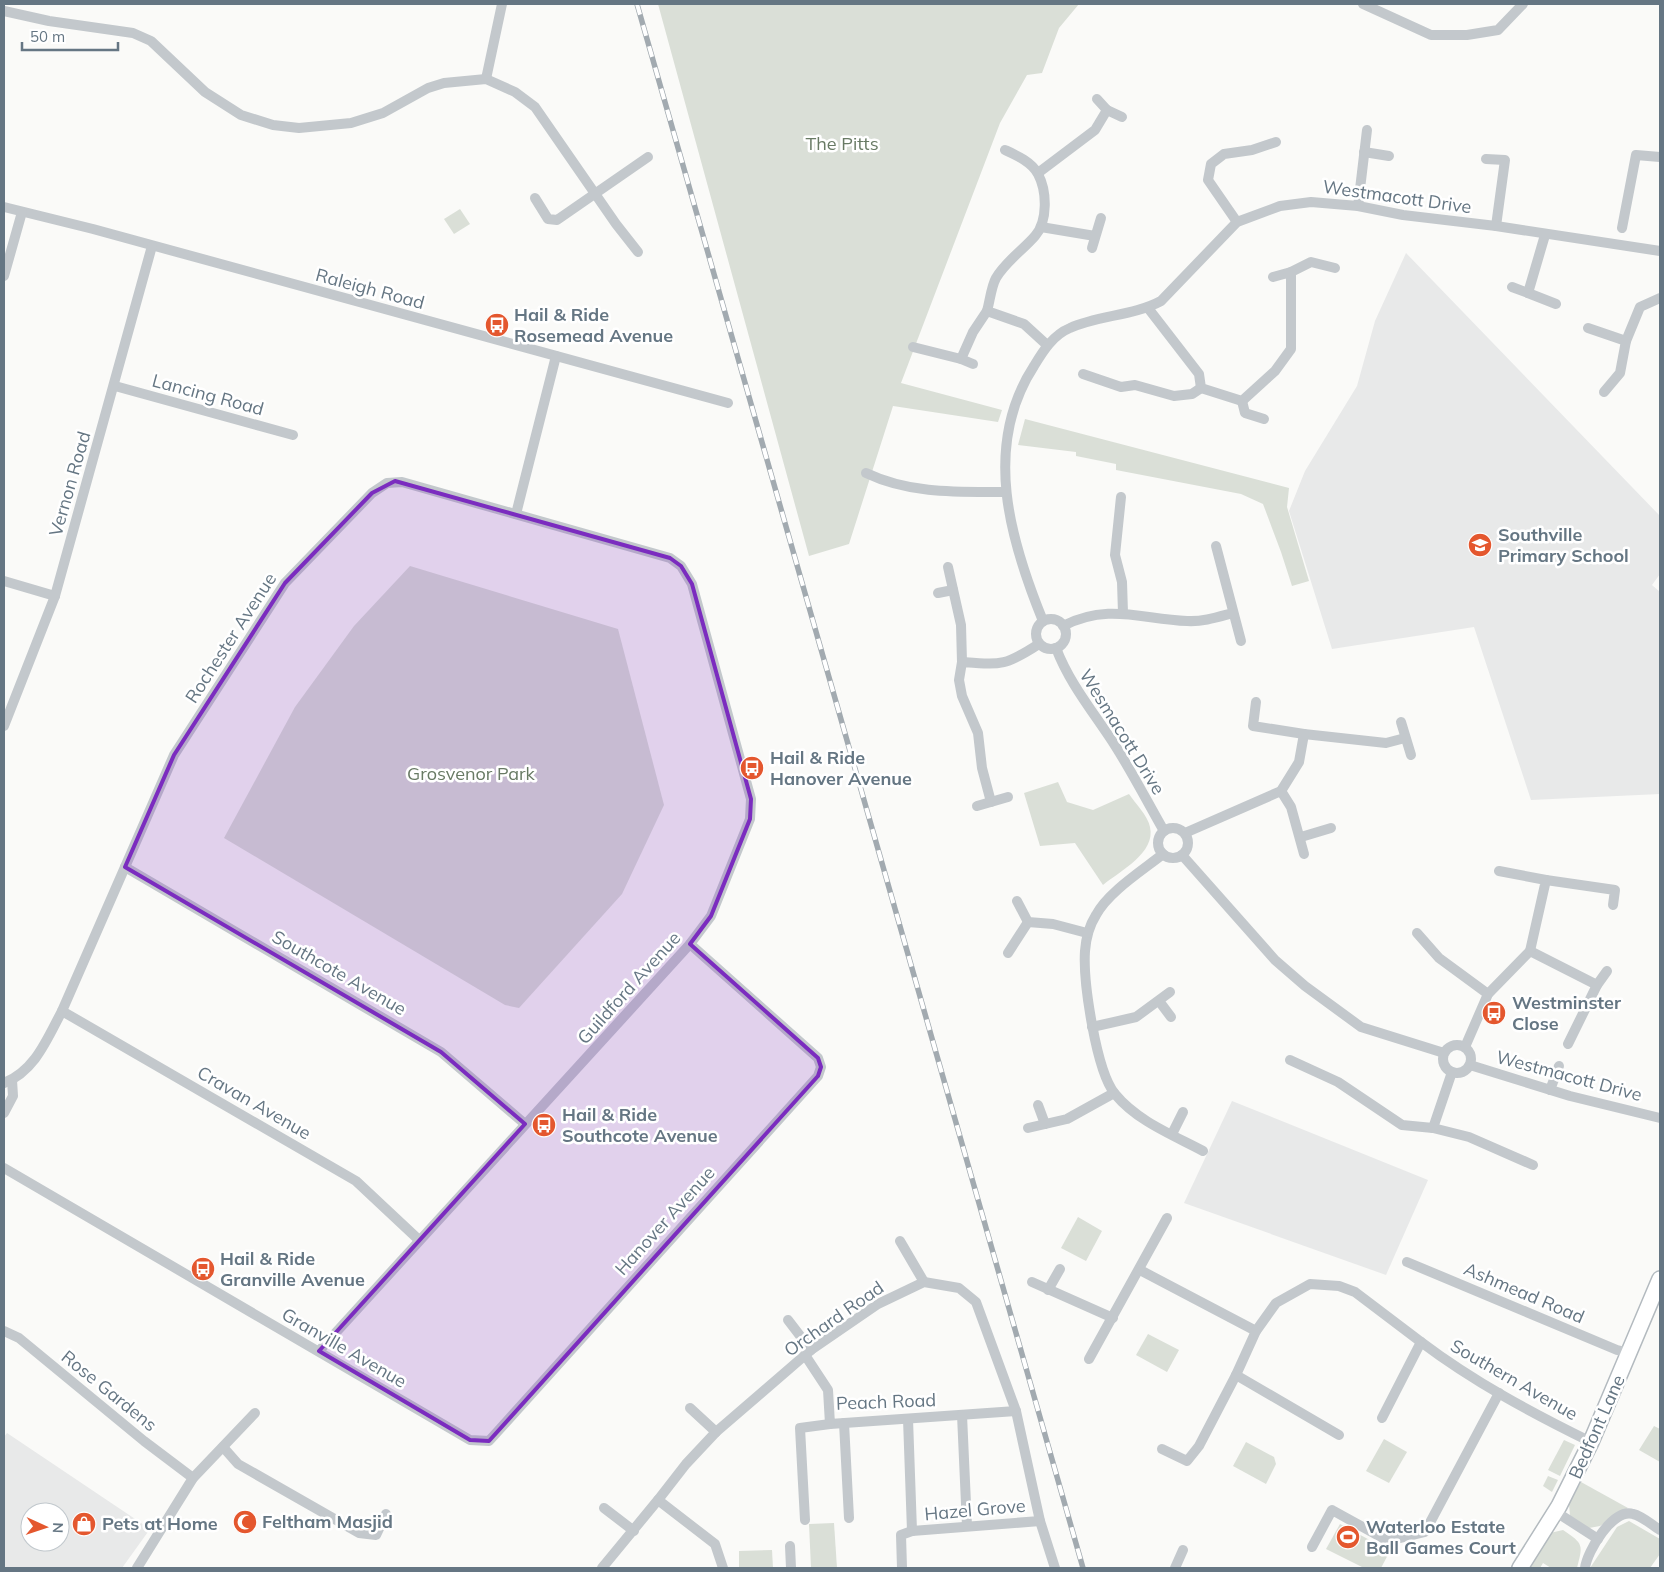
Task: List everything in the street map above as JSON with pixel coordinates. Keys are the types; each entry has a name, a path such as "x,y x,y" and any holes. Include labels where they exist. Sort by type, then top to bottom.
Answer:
{"main road":[{"name":"Bedfont Lane","path":"1520,1568 1556,1512 1591,1442 1660,1279"}],"street":[{"path":"486,79 502,4"},
{"path":"1363,4 1431,35 1466,35 1498,30 1523,4"},
{"path":"4,11 49,21 133,33 151,41 205,92 241,115 273,125 299,128 351,123 383,113 428,88 444,83 486,79 516,92 534,107 638,252"},
{"path":"1097,99 1107,110 1122,117"},
{"path":"1038,173 1095,130 1107,110"},
{"path":"1358,206 1367,130"},
{"path":"1238,222 1208,180 1212,164 1224,154 1252,150 1276,142"},
{"path":"961,359 973,332 987,311 995,278 1042,227 1044,195 1038,173 1022,158 1004,150"},
{"path":"1364,152 1389,156"},
{"path":"1622,228 1636,155 1660,157"},
{"path":"535,198 548,219 557,220 648,157"},
{"path":"1486,159 1505,160 1496,226"},
{"name":"Westmacott Drive","path":"1043,621 1031,592 1012,532 1003,469 1010,424 1017,398 1026,377 1047,345 1070,328 1148,308 1161,301 1238,222 1280,206 1311,202 1358,206 1403,215 1496,226 1545,235 1660,251"},
{"name":"Raleigh Road","path":"4,207 728,403"},
{"path":"4,276 22,212"},
{"path":"1092,248 1101,218"},
{"path":"1042,227 1095,236"},
{"path":"1528,293 1545,235"},
{"name":"Vernon Road","path":"4,726 55,596 115,386 152,246"},
{"path":"1273,277 1291,272 1311,262 1335,268"},
{"path":"1242,401 1275,371 1291,349 1291,272"},
{"path":"1512,287 1556,304"},
{"path":"1604,392 1620,373 1626,341 1640,307 1660,298"},
{"path":"1148,308 1199,374 1201,388"},
{"path":"987,311 1024,324 1047,345"},
{"path":"1588,328 1626,341"},
{"path":"914,347 974,364"},
{"path":"516,514 556,356"},
{"path":"1083,374 1121,387 1135,385 1174,396 1192,394 1201,388"},
{"name":"Lancing Road","path":"115,386 293,435"},
{"path":"1201,388 1242,401"},
{"path":"1242,401 1245,413 1264,419"},
{"path":"866,473 905,488 943,492 1005,492"},
{"name":"Rochester Avenue","path":"4,1113 14,1096 8,1082 33,1062 62,1010 174,755 285,583 372,493 387,483 402,482 670,558 681,566"},
{"path":"1121,496 1115,554 1122,582 1123,613"},
{"path":"1216,546 1241,641"},
{"name":"Guildford Avenue","path":"319,1351 525,1124 579,1068 690,944 710,916 750,819 751,799 692,584 681,566"},
{"path":"948,567 961,625 962,662 959,680 962,696 978,733 982,768 991,802"},
{"path":"4,581 55,596"},
{"path":"938,593 953,590"},
{"path":"1063,626 1092,614 1123,613 1189,621 1209,620 1233,613"},
{"path":"1053,619 1063,626 1064,640 1056,648 1046,648 1039,644 1036,632 1043,621 1053,619"},
{"path":"962,662 998,665 1014,660 1039,644"},
{"name":"Wesmacott Drive","path":"1056,648 1062,665 1115,746 1164,831"},
{"path":"1256,702 1249,725 1304,734 1386,743 1405,738"},
{"path":"1401,722 1411,754"},
{"path":"1185,833 1188,846 1182,855 1172,858 1162,854 1158,844 1159,836 1164,831 1174,828 1185,833 1281,791 1299,762 1304,734"},
{"path":"1281,791 1291,807 1301,837 1304,854"},
{"path":"977,806 1008,797"},
{"path":"1301,837 1331,828"},
{"path":"1162,854 1106,900 1096,913 1087,933 1085,952 1092,1027 1101,1061 1114,1093 1138,1116 1203,1151"},
{"path":"1182,855 1275,960 1305,986 1360,1027 1444,1053"},
{"name":"Southcote Avenue","path":"125,867 441,1052 525,1124"},
{"path":"1499,871 1615,890 1613,905"},
{"path":"1464,1047 1488,994 1530,951 1546,880"},
{"path":"1017,901 1028,922"},
{"path":"1028,922 1053,924 1087,933"},
{"path":"1008,953 1028,922"},
{"path":"1417,933 1439,958 1488,994"},
{"name":"Hanover Avenue","path":"489,1441 818,1076 821,1067 818,1058 690,944"},
{"path":"1530,951 1597,985"},
{"path":"1568,1044 1597,985 1607,971"},
{"path":"1092,1027 1136,1017 1170,992"},
{"path":"1159,1001 1171,1017"},
{"name":"Cravan Avenue","path":"62,1010 356,1181 419,1240"},
{"path":"1451,1046 1464,1047 1471,1056 1470,1065 1463,1072 1452,1072 1444,1064 1444,1053 1451,1046"},
{"path":"1290,1060 1338,1082 1402,1125 1433,1128 1469,1137 1533,1165"},
{"name":"Westmacott Drive","path":"1470,1065 1550,1090 1660,1118"},
{"path":"1550,1090 1558,1066"},
{"path":"1433,1128 1452,1072"},
{"path":"1028,1128 1067,1119 1114,1093"},
{"path":"1038,1105 1045,1124"},
{"path":"1172,1134 1183,1112"},
{"name":"Granville Avenue","path":"4,1168 470,1440 489,1441"},
{"path":"1090,1359 1167,1218"},
{"path":"900,1241 924,1282 959,1288 976,1302 1016,1411 1040,1521 1055,1568"},
{"name":"Ashmead Road","path":"1407,1262 1617,1350 1630,1353"},
{"path":"1048,1290 1060,1269"},
{"path":"1140,1270 1256,1331"},
{"name":"Orchard Road","path":"602,1568 686,1464 716,1432 808,1353 878,1304 924,1282"},
{"path":"1032,1282 1113,1318"},
{"name":"Southern Avenue","path":"1162,1449 1187,1461 1198,1446 1236,1375 1256,1331 1276,1302 1310,1284 1339,1286 1355,1292 1451,1364 1499,1394 1591,1442"},
{"name":"Peach Road","path":"788,1320 828,1390 830,1424 1016,1411"},
{"name":"Rose Gardens","path":"4,1331 18,1338 136,1435 193,1478"},
{"path":"1382,1418 1421,1342"},
{"path":"1236,1375 1339,1435"},
{"path":"1312,1547 1332,1510 1388,1541 1425,1532 1499,1394"},
{"path":"690,1408 716,1432"},
{"path":"137,1568 193,1478 255,1413"},
{"path":"962,1415 967,1526"},
{"path":"902,1568 901,1535 912,1531 908,1419"},
{"path":"844,1423 849,1518"},
{"path":"806,1520 800,1428 830,1424"},
{"path":"223,1448 238,1464 359,1533 376,1535 386,1514"},
{"path":"658,1500 715,1544 723,1568"},
{"path":"604,1508 634,1530"},
{"path":"1556,1512 1598,1539"},
{"path":"1585,1568 1598,1539 1619,1516 1631,1513 1660,1530"},
{"name":"Hazel Grove","path":"912,1531 1040,1521"},
{"path":"790,1546 791,1568"},
{"path":"1176,1568 1183,1550"}],"highlighted area":[{"path":"395,481 670,558 681,566 692,584 751,799 750,819 711,916 690,944 818,1058 821,1067 818,1076 489,1441 470,1440 319,1351 525,1124 441,1052 125,867 174,755 285,583 372,493"}],"shaded area":[{"name":"Southville Primary School","path":"1406,253 1660,516 1660,574 1652,585 1660,592 1660,794 1531,800 1474,627 1332,649 1289,511 1305,471 1357,386 1375,321"},
{"path":"1232,1101 1428,1180 1386,1275 1184,1203"},
{"path":"7,1433 150,1529 122,1568 4,1568 4,1437"}],"green space":[{"name":"The Pitts","path":"658,4 1079,4 1059,28 1042,73 1027,75 1000,123 901,383 1002,410 998,422 893,406 849,544 809,556"},
{"path":"460,209 470,224 454,234 444,219"},
{"path":"1025,419 1289,488 1287,507 1309,581 1292,586 1263,504 1241,494 1116,470 1116,464 1076,456 1076,452 1018,445"},
{"name":"Grosvenor Park","path":"410,566 618,629 664,805 622,894 519,1008 505,1005 224,838 295,707 354,626"},
{"path":"1058,782 1067,802 1093,810 1129,794 1149,823 1150,836 1148,845 1135,860 1103,885 1075,843 1040,846 1024,793"},
{"path":"1078,1217 1102,1231 1086,1261 1061,1248"},
{"path":"1148,1334 1179,1350 1167,1372 1136,1355"},
{"path":"1654,1426 1660,1429 1660,1462 1639,1450"},
{"path":"1384,1439 1407,1452 1389,1483 1366,1471"},
{"path":"1564,1440 1575,1445 1560,1476 1548,1470"},
{"path":"1246,1442 1274,1457 1276,1464 1266,1484 1233,1466"},
{"path":"1548,1476 1558,1480 1552,1492 1543,1486"},
{"path":"1581,1482 1628,1508 1600,1526 1589,1528 1570,1516 1569,1504"},
{"path":"1629,1521 1660,1539 1660,1554 1650,1568 1590,1568 1617,1527"},
{"path":"834,1523 837,1568 811,1568 809,1524"},
{"name":"Waterloo Estate Ball Games Court","path":"1340,1524 1390,1551 1381,1568 1364,1568 1326,1549"},
{"path":"1563,1530 1575,1539 1580,1546 1581,1550 1577,1568 1551,1568 1543,1563 1540,1568 1530,1568 1550,1533"},
{"path":"772,1550 773,1568 739,1568 739,1551"}],"railway":[{"path":"637,4 1083,1568"}],"place":[{"name":"Hail & Ride Rosemead Avenue","path":"497,325"},
{"name":"Southville Primary School","path":"1480,545"},
{"name":"Hail & Ride Hanover Avenue","path":"752,768"},
{"name":"Westminster Close","path":"1494,1013"},
{"name":"Hail & Ride Southcote Avenue","path":"544,1125"},
{"name":"Hail & Ride Granville Avenue","path":"203,1269"},
{"name":"Feltham Masjid","path":"245,1522"},
{"name":"Pets at Home","path":"84,1524"},
{"name":"Waterloo Estate Ball Games Court","path":"1348,1537"}]}
